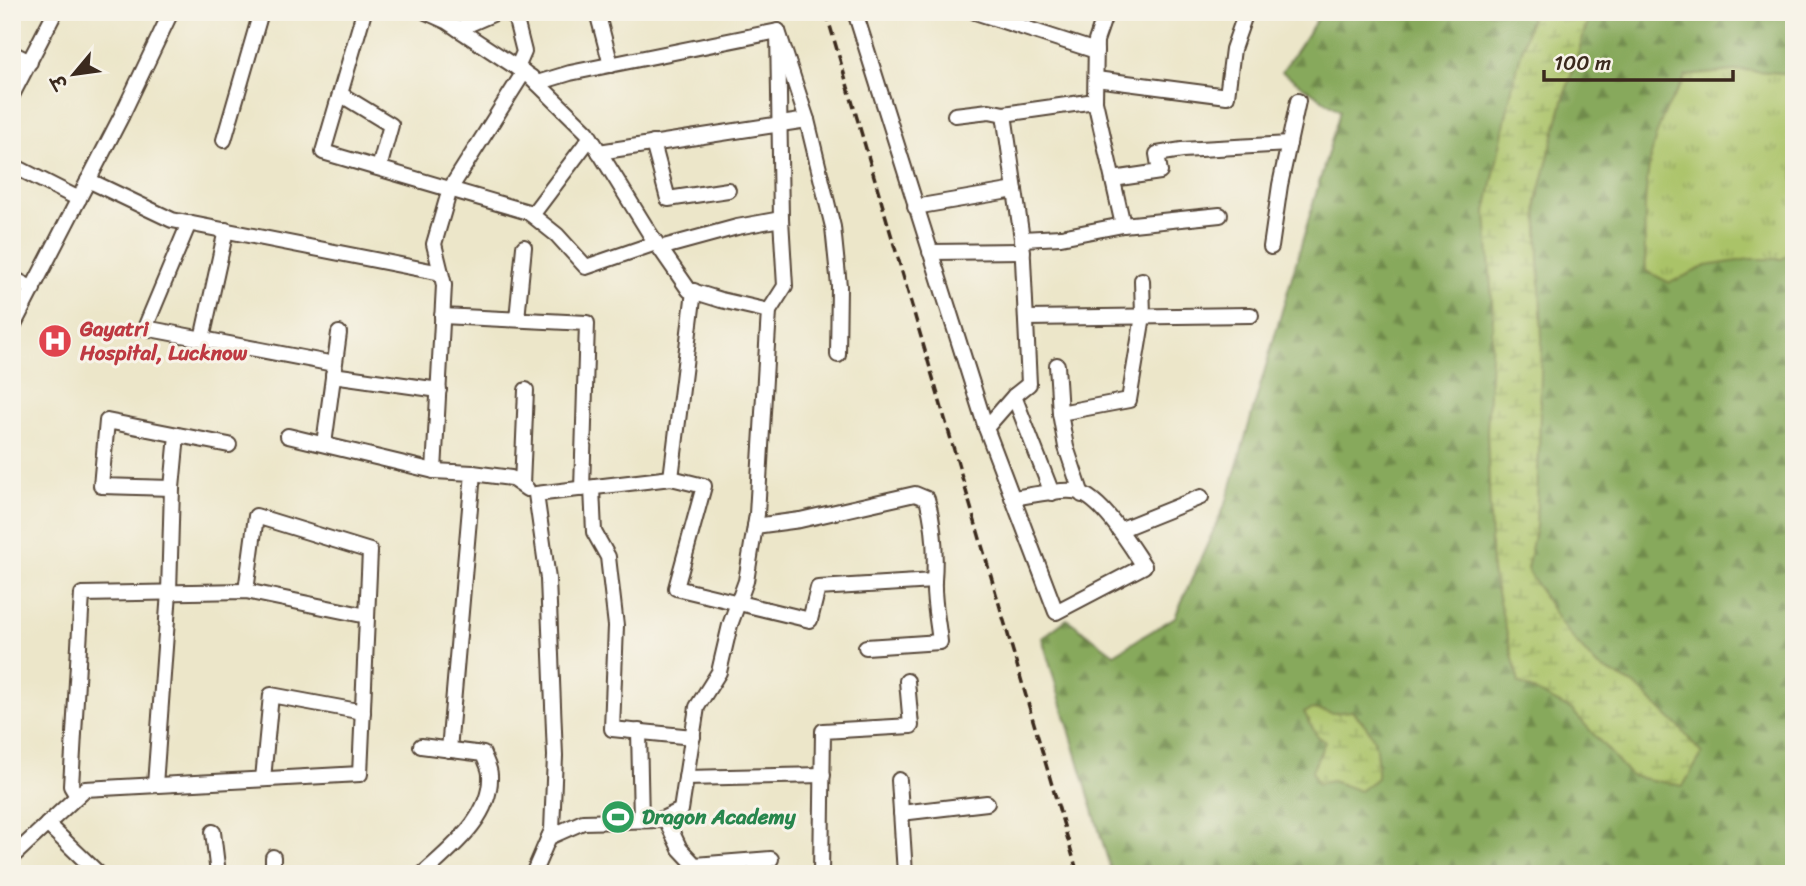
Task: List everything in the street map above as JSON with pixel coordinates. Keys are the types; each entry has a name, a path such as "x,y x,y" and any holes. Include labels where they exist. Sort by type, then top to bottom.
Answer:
{"street":[{"path":"12,95 55,12"},
{"path":"12,328 171,12"},
{"path":"225,140 261,12"},
{"path":"364,12 323,152 532,215 558,234 586,267 658,246 781,219"},
{"path":"426,12 458,29 537,83 590,138 658,246 689,289 769,311"},
{"path":"458,29 497,12"},
{"path":"434,471 444,285 434,244 450,189 520,70 524,52 514,12"},
{"path":"597,12 611,65"},
{"path":"855,12 986,428 1012,498 1056,612 1144,566 1097,504 1082,495 1074,491 1012,498"},
{"path":"975,12 1096,51"},
{"path":"1106,12 1096,41 1095,100 1123,225"},
{"path":"1096,79 1227,96 1233,48 1246,12"},
{"path":"537,83 778,31"},
{"path":"778,31 807,120 833,227 839,286 838,355"},
{"path":"549,837 583,822 665,818 681,810 697,707 719,672 746,581 755,526 769,311 785,286 781,219 778,31"},
{"path":"12,53 30,62"},
{"path":"340,94 391,125 379,168"},
{"path":"955,115 989,111 1004,114 1095,100"},
{"path":"1271,247 1280,185 1298,101"},
{"path":"986,428 1014,396 1029,384 1023,245 1004,114"},
{"path":"599,152 807,120"},
{"path":"532,215 590,138"},
{"path":"653,143 668,199 728,190"},
{"path":"1113,179 1160,172 1157,154 1182,150 1289,144"},
{"path":"12,165 79,198"},
{"path":"88,180 172,220 441,273"},
{"path":"915,207 1015,190"},
{"path":"930,252 1023,245 1123,225 1220,215"},
{"path":"189,223 145,328 439,390"},
{"path":"202,339 226,230"},
{"path":"517,319 524,247"},
{"path":"12,278 33,289"},
{"path":"1060,413 1129,400 1143,316 1142,280"},
{"path":"671,478 694,291"},
{"path":"1026,318 1251,315"},
{"path":"442,316 587,323 587,488 594,532 608,556 616,626 612,729 693,737"},
{"path":"324,444 339,332"},
{"path":"1057,365 1060,413 1066,447 1082,495"},
{"path":"522,485 526,390"},
{"path":"1014,396 1052,493"},
{"path":"172,488 101,486 107,421 229,445"},
{"path":"155,785 177,435"},
{"path":"288,436 434,471 510,478 536,494 671,478 704,486 676,589 738,604 810,620 818,588 934,580"},
{"path":"450,750 472,473"},
{"path":"533,874 552,830 555,756 548,579 536,494"},
{"path":"755,526 800,520 915,494 927,499 934,524 937,568 934,580 940,642 866,647"},
{"path":"1119,530 1201,496"},
{"path":"12,857 85,789 360,774 370,551 256,516 246,591"},
{"path":"77,796 71,786 82,594 246,591 367,617"},
{"path":"821,874 823,731 911,726 907,681"},
{"path":"263,779 271,695 363,712"},
{"path":"639,732 640,820"},
{"path":"421,746 483,754 490,773 487,802 468,830 423,874"},
{"path":"686,778 823,775"},
{"path":"899,780 905,874"},
{"path":"901,813 987,803"},
{"path":"665,818 690,869 771,859"},
{"path":"47,824 99,874"},
{"path":"213,832 218,874"},
{"path":"273,857 273,874"}],"green space":[{"path":"1322,12 1794,12 1794,874 1112,874 1042,638 1067,619 1114,654 1175,617 1227,500 1340,111 1282,72"},
{"path":"1532,12 1591,12 1563,101 1537,201 1542,339 1536,526 1527,569 1563,627 1597,666 1635,685 1682,730 1702,754 1683,786 1631,776 1572,710 1519,683 1492,572 1487,431 1493,316 1486,212 1512,88"},
{"path":"1743,70 1794,74 1794,249 1782,259 1750,259 1706,266 1670,283 1646,271 1648,175 1664,113 1686,76"},
{"path":"1313,709 1332,713 1352,711 1367,727 1376,748 1377,778 1360,791 1332,781 1317,784 1312,771 1325,742 1317,736 1304,712"}],"railway":[{"path":"826,12 1078,874"}],"place":[{"name":"Gayatri Hospital, Lucknow","path":"55,341"},
{"name":"Dragon Academy","path":"618,817"}]}
